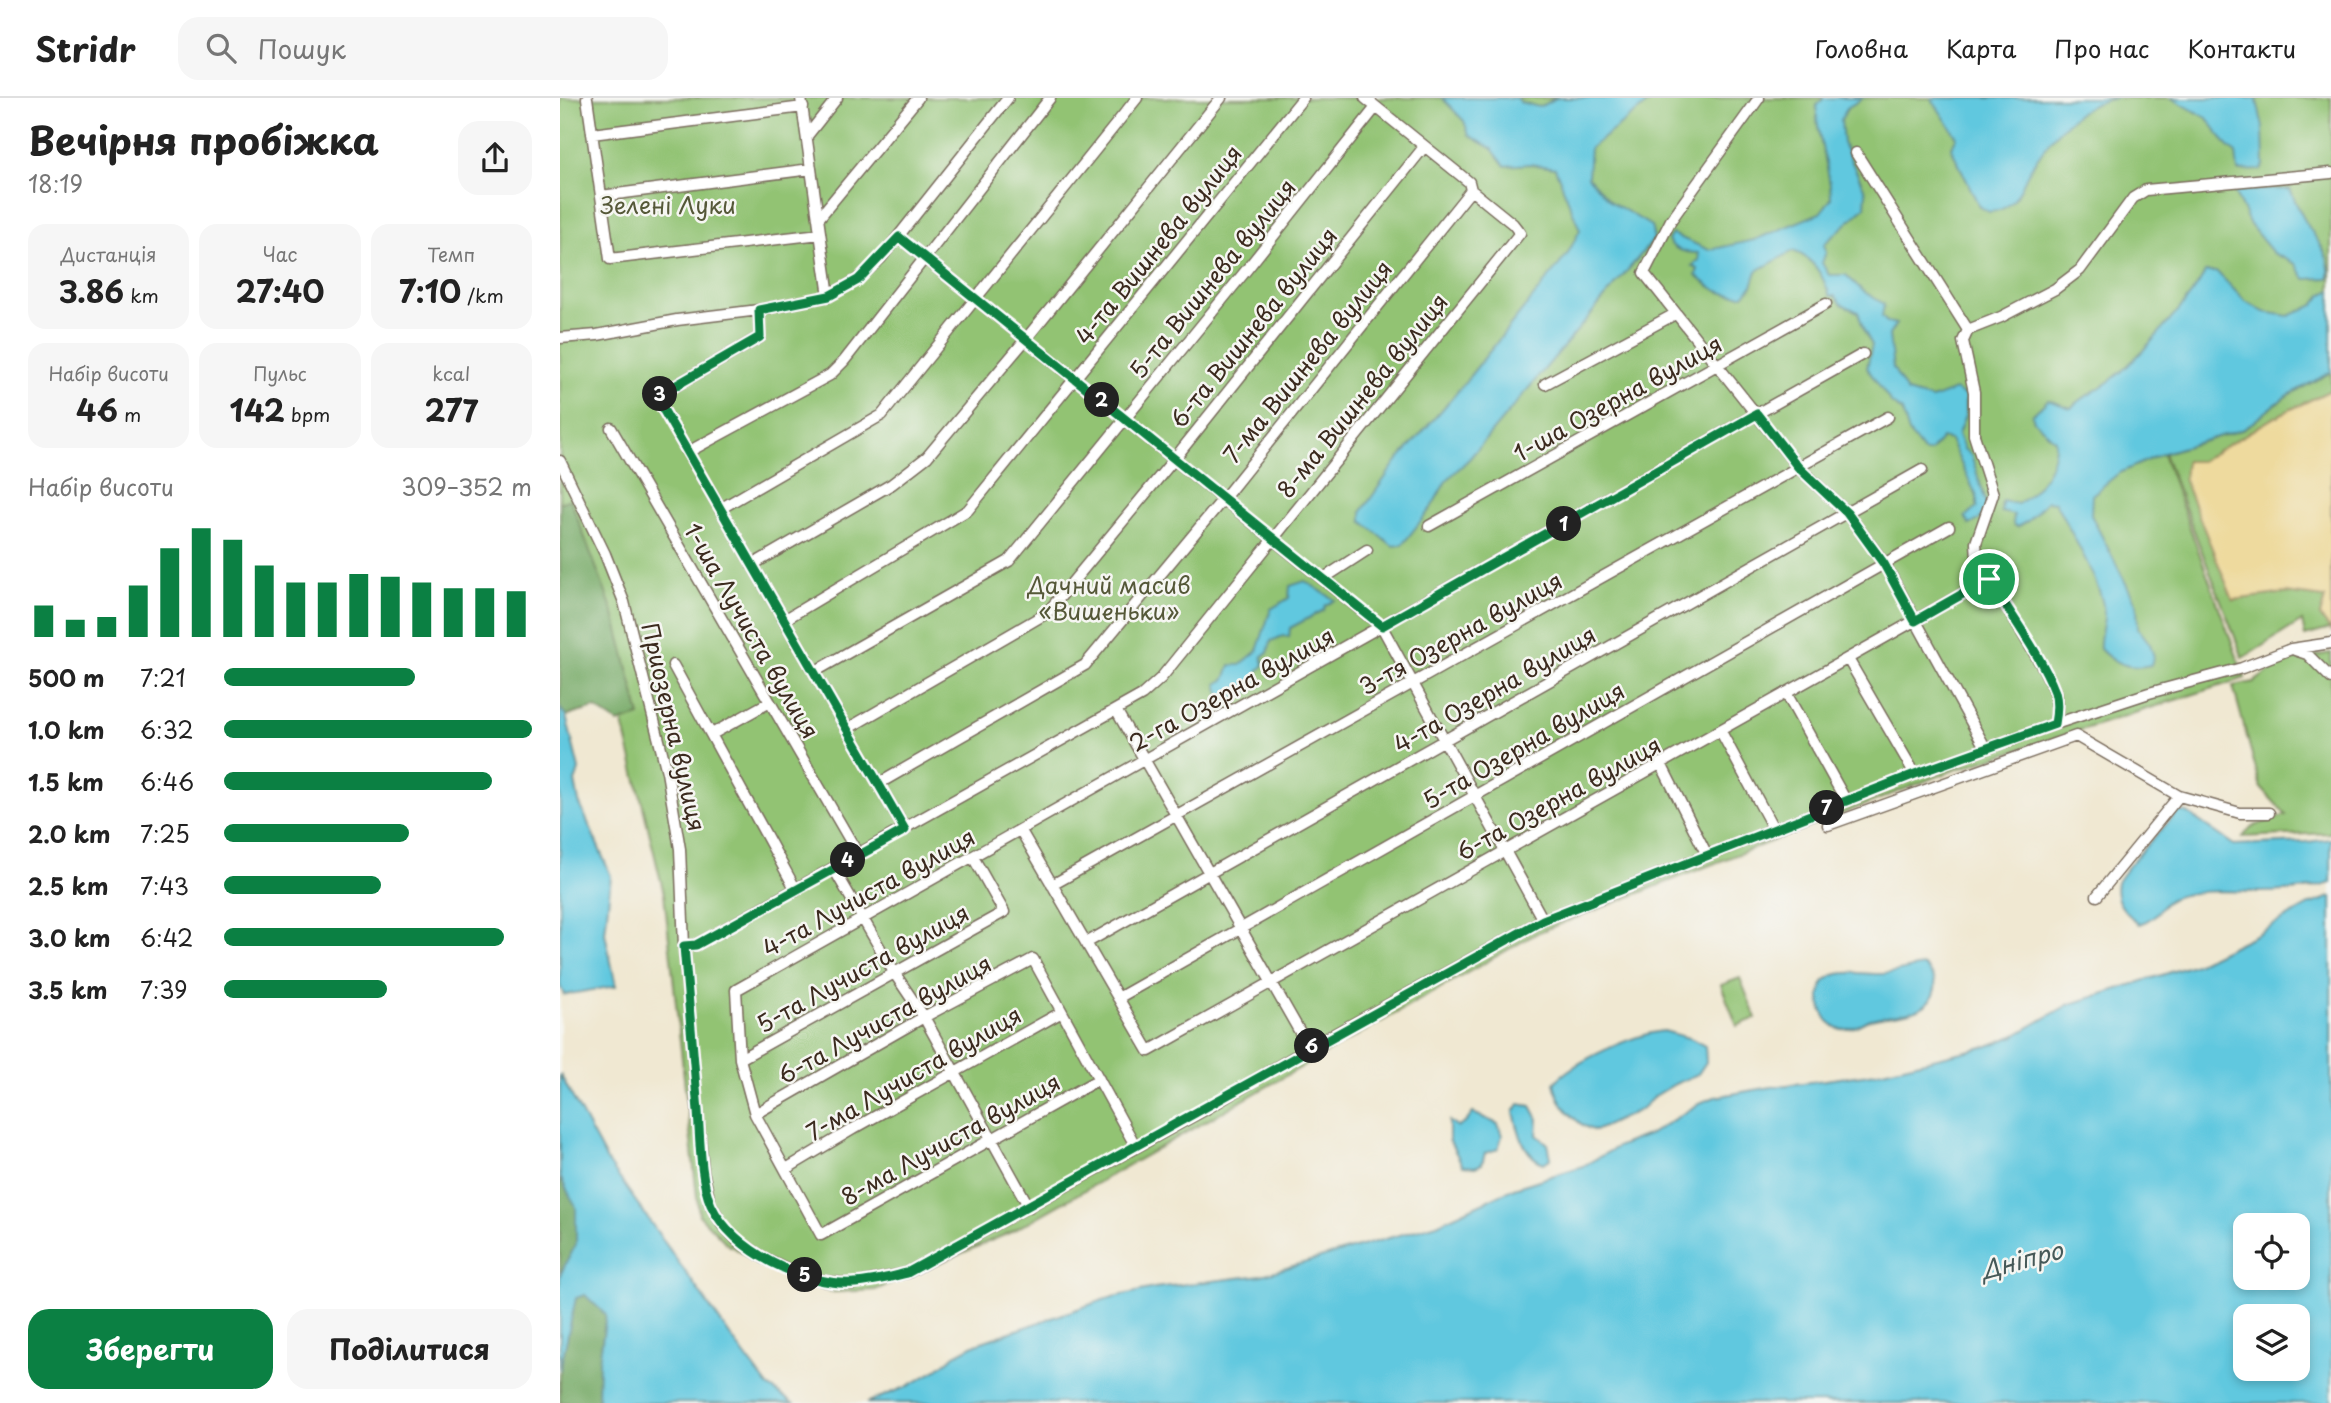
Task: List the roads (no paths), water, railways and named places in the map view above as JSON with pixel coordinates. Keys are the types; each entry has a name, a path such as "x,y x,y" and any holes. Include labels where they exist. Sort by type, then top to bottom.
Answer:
{"street":[{"path":"586,98 610,259 820,234"},
{"path":"807,136 837,98"},
{"path":"818,219 918,98"},
{"path":"560,338 597,335 677,320 759,310 829,296 858,280 899,237 1008,98"},
{"path":"688,452 830,375 845,361 1050,98"},
{"path":"720,509 882,415 1137,98"},
{"path":"752,565 892,484 927,457 1221,98"},
{"name":"4-та Вишнева вулиця","path":"784,620 968,510 1303,98"},
{"path":"1365,98 1469,182 1471,190"},
{"path":"1759,98 1671,220 1644,273 1798,467 1847,513 1884,564 1986,749"},
{"path":"592,134 802,103 829,296"},
{"name":"5-та Вишнева вулиця","path":"814,672 1009,561 1376,107"},
{"name":"6-та Вишнева вулиця","path":"847,729 1047,613 1175,458 1423,147"},
{"path":"1856,153 1968,330"},
{"path":"601,195 811,169"},
{"path":"2055,724 2056,694 2044,669 1977,558 1976,543 1993,494 1974,435 1974,392 1963,341 1968,330 2055,289 2080,270 2133,198 2146,190 2331,173"},
{"name":"8-ма Вишнева вулиця","path":"684,946 696,945 905,830 1142,695 1161,678 1520,233 1513,224 1471,190"},
{"name":"7-ма Вишнева вулиця","path":"878,784 1085,665 1224,498 1471,190"},
{"path":"899,237 1382,626 1543,920"},
{"name":"1-ша Озерна вулиця","path":"1429,526 1826,304"},
{"path":"759,310 760,337 656,397 905,830"},
{"path":"1545,384 1675,314"},
{"name":"2-га Озерна вулиця","path":"1021,831 1863,354"},
{"name":"3-тя Озерна вулиця","path":"1052,885 1888,417"},
{"name":"1-ша Лучиста вулиця","path":"611,428 858,854"},
{"name":"Приозерна вулиця","path":"560,461 610,566 624,602 667,772 680,849 684,946 704,1171 710,1203 722,1224 738,1241 764,1258 792,1271 824,1281 853,1284 907,1273 1543,920 1846,800 2055,724 2149,693 2242,668 2291,649 2331,642"},
{"name":"4-та Озерна вулиця","path":"1086,943 1923,470"},
{"name":"5-та Озерна вулиця","path":"1118,998 1949,527"},
{"path":"1324,578 1367,550"},
{"name":"6-та Озерна вулиця","path":"1118,998 1149,1051 1989,579"},
{"path":"2291,649 2307,654 2331,678"},
{"path":"1847,659 1915,774"},
{"path":"673,665 796,890"},
{"path":"1786,693 1846,800"},
{"path":"712,734 770,702"},
{"path":"1116,710 1309,1048"},
{"path":"1720,730 1773,828"},
{"path":"1828,825 2076,736 2179,796 2240,813 2269,813"},
{"path":"1661,764 1707,855"},
{"path":"2097,895 2179,796"},
{"path":"1021,831 1118,998"},
{"name":"4-та Лучиста вулиця","path":"740,1059 736,990 1021,831"},
{"name":"5-та Лучиста вулиця","path":"740,1059 1004,912 973,857"},
{"path":"834,869 895,974 924,1017 1029,1207"},
{"name":"6-та Лучиста вулиця","path":"755,1114 924,1017 1033,959 1062,1012"},
{"path":"1062,1012 1136,1146"},
{"name":"7-ма Лучиста вулиця","path":"786,1169 1062,1012"},
{"path":"740,1059 755,1114 786,1169"},
{"name":"8-ма Лучиста вулиця","path":"786,1169 821,1234 1099,1079"}],"water":[{"path":"1442,98 1517,98 1520,102 1539,107 1556,98 1655,98 1590,148 1588,177 1610,201 1651,226 1654,239 1470,458 1446,481 1431,508 1402,545 1393,546 1362,521 1362,511 1396,462 1453,397 1567,255 1580,230 1555,168 1530,164 1505,166 1492,149 1469,135 1464,121"},
{"path":"1824,98 1863,98 1847,108 1841,120 1843,143 1866,192 1865,207 1824,244 1826,252 1822,263 1829,275 1846,275 1863,291 1884,304 1882,317 1887,322 1896,324 1889,335 1893,368 1907,392 1932,399 1955,390 1965,396 1965,416 1958,434 1964,449 1971,455 1988,508 1980,519 1970,525 1965,517 1977,507 1977,497 1950,440 1942,438 1930,452 1924,452 1909,433 1902,411 1892,404 1867,368 1872,345 1858,312 1842,304 1835,296 1830,296 1821,275 1807,258 1793,251 1757,271 1752,286 1744,295 1730,294 1713,288 1696,275 1698,269 1692,266 1699,260 1698,253 1681,251 1668,240 1672,234 1709,250 1754,240 1820,213 1831,199 1817,117 1817,105"},
{"path":"1931,98 2118,98 2092,106 2069,121 2042,152 2013,201 1999,210 1989,212 1979,206 1951,148 1957,137"},
{"path":"2171,98 2258,98 2263,127 2264,165 2261,170 2238,171 2236,153 2228,147 2207,118"},
{"path":"2290,189 2302,216 2326,255 2329,278 2305,279 2296,264 2273,253 2250,225 2234,191"},
{"path":"2205,272 2217,272 2244,300 2264,312 2289,316 2314,305 2323,294 2331,290 2331,372 2285,397 2244,429 2164,453 2119,473 2092,495 2091,515 2137,605 2138,628 2150,644 2154,657 2151,665 2130,666 2111,659 2100,649 2104,617 2099,591 2055,502 2047,501 2028,521 2017,527 2013,524 2014,515 2001,512 2002,501 2018,504 2026,498 2045,476 2053,459 2055,440 2034,421 2032,415 2048,400 2071,408 2111,380 2134,360 2162,329 2189,297"},
{"path":"1305,581 1335,600 1325,606 1324,610 1290,628 1289,637 1283,636 1271,641 1268,653 1262,656 1264,665 1258,671 1257,686 1250,692 1243,691 1228,702 1220,694 1217,684 1225,679 1230,665 1240,665 1257,651 1271,609 1289,598 1290,586"},
{"path":"560,708 566,716 579,769 575,782 579,802 611,876 605,933 616,986 564,995 560,986"},
{"path":"2178,812 2186,812 2234,845 2331,839 2331,883 2287,891 2216,891 2184,895 2169,900 2151,918 2139,924 2119,901 2117,883"},
{"name":"Дніпро","path":"2331,897 2331,1403 866,1403 906,1387 976,1344 1109,1298 1154,1288 1262,1275 1437,1224 1514,1188 1583,1166 1619,1146 1650,1134 1715,1097 1870,1074 1988,1046 2014,1036 2068,1005 2196,964 2311,904"},
{"path":"1924,966 1934,979 1935,989 1926,1005 1918,1009 1871,1019 1846,1029 1834,1026 1824,1015 1820,999 1822,986 1835,975 1882,974"},
{"path":"1664,1031 1692,1039 1705,1046 1706,1062 1698,1074 1655,1096 1640,1110 1595,1131 1581,1124 1569,1112 1559,1098 1554,1083 1563,1075 1605,1050 1637,1037"},
{"path":"560,1074 606,1159 731,1337 768,1386 793,1403 598,1403 599,1362 606,1315 585,1295 576,1298 560,1370 560,1275 576,1244 576,1207 560,1177"},
{"path":"1519,1104 1531,1106 1538,1119 1537,1135 1548,1144 1551,1158 1544,1163 1531,1155 1523,1142 1514,1112"},
{"path":"1473,1113 1498,1124 1502,1136 1498,1149 1485,1153 1482,1164 1475,1167 1463,1166 1449,1140 1449,1121 1458,1127"}],"park label":[{"name":"Зелені Луки","path":"668,206"},
{"name":"Дачний масив «Вишеньки»","path":"1109,599"}]}
